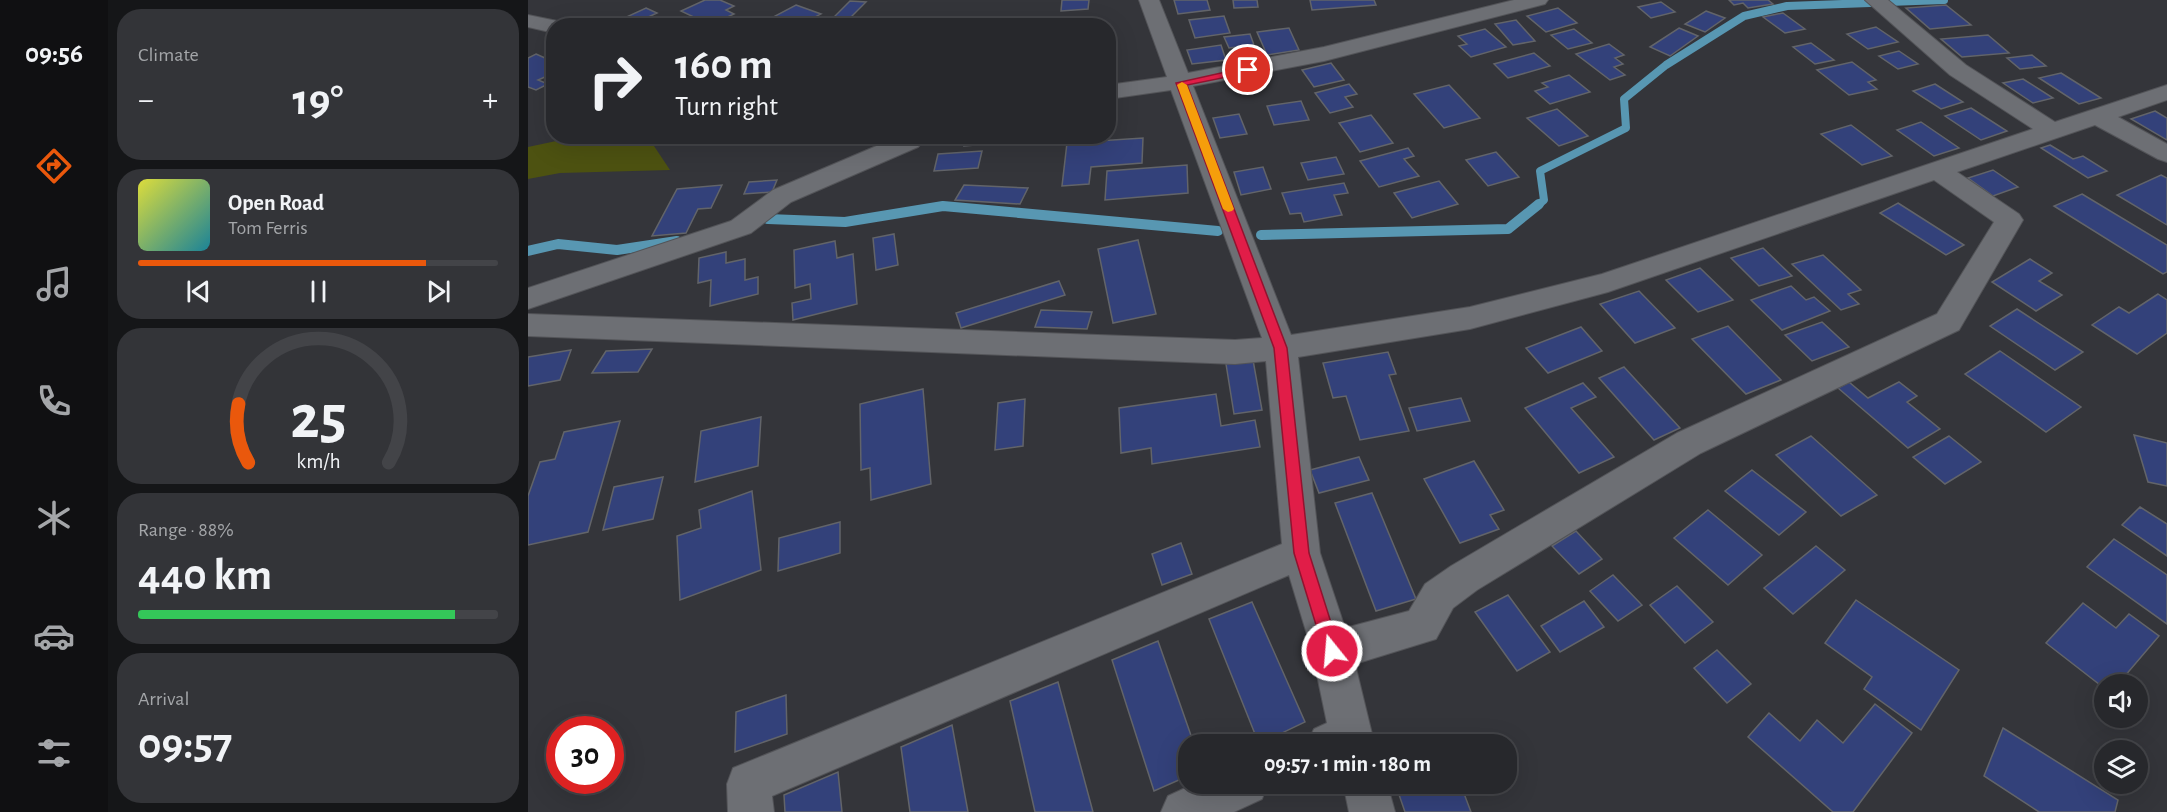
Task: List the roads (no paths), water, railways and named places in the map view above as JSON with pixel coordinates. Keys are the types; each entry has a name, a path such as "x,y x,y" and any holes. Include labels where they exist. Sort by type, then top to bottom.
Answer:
{"street":[{"path":"1149,0 1281,348 1301,553 1332,651 1343,734"},
{"path":"1116,91 1181,83 1418,33 1538,0"},
{"path":"1875,0 1958,70 2051,130"},
{"path":"528,21 546,25"},
{"path":"528,325 1235,352 1281,348 1470,318 1608,282 2167,92"},
{"path":"2098,116 2167,154"},
{"path":"528,298 741,227 782,196 904,144"},
{"path":"1332,651 1422,626 1439,596 1464,578 1689,443 1948,322 2009,220 1935,170"},
{"path":"752,812 749,784 1301,553"},
{"path":"1184,812 1222,794"},
{"path":"1368,794 1372,812"}],"waterway":[{"path":"1888,2 1944,0"},
{"path":"1537,206 1544,200 1540,171 1626,128 1624,99 1666,65 1744,16 1787,6 1870,3"},
{"path":"1261,235 1508,229 1539,204"},
{"path":"768,219 845,222 943,206 1218,231"},
{"path":"528,251 558,244 617,250 677,241"}]}
